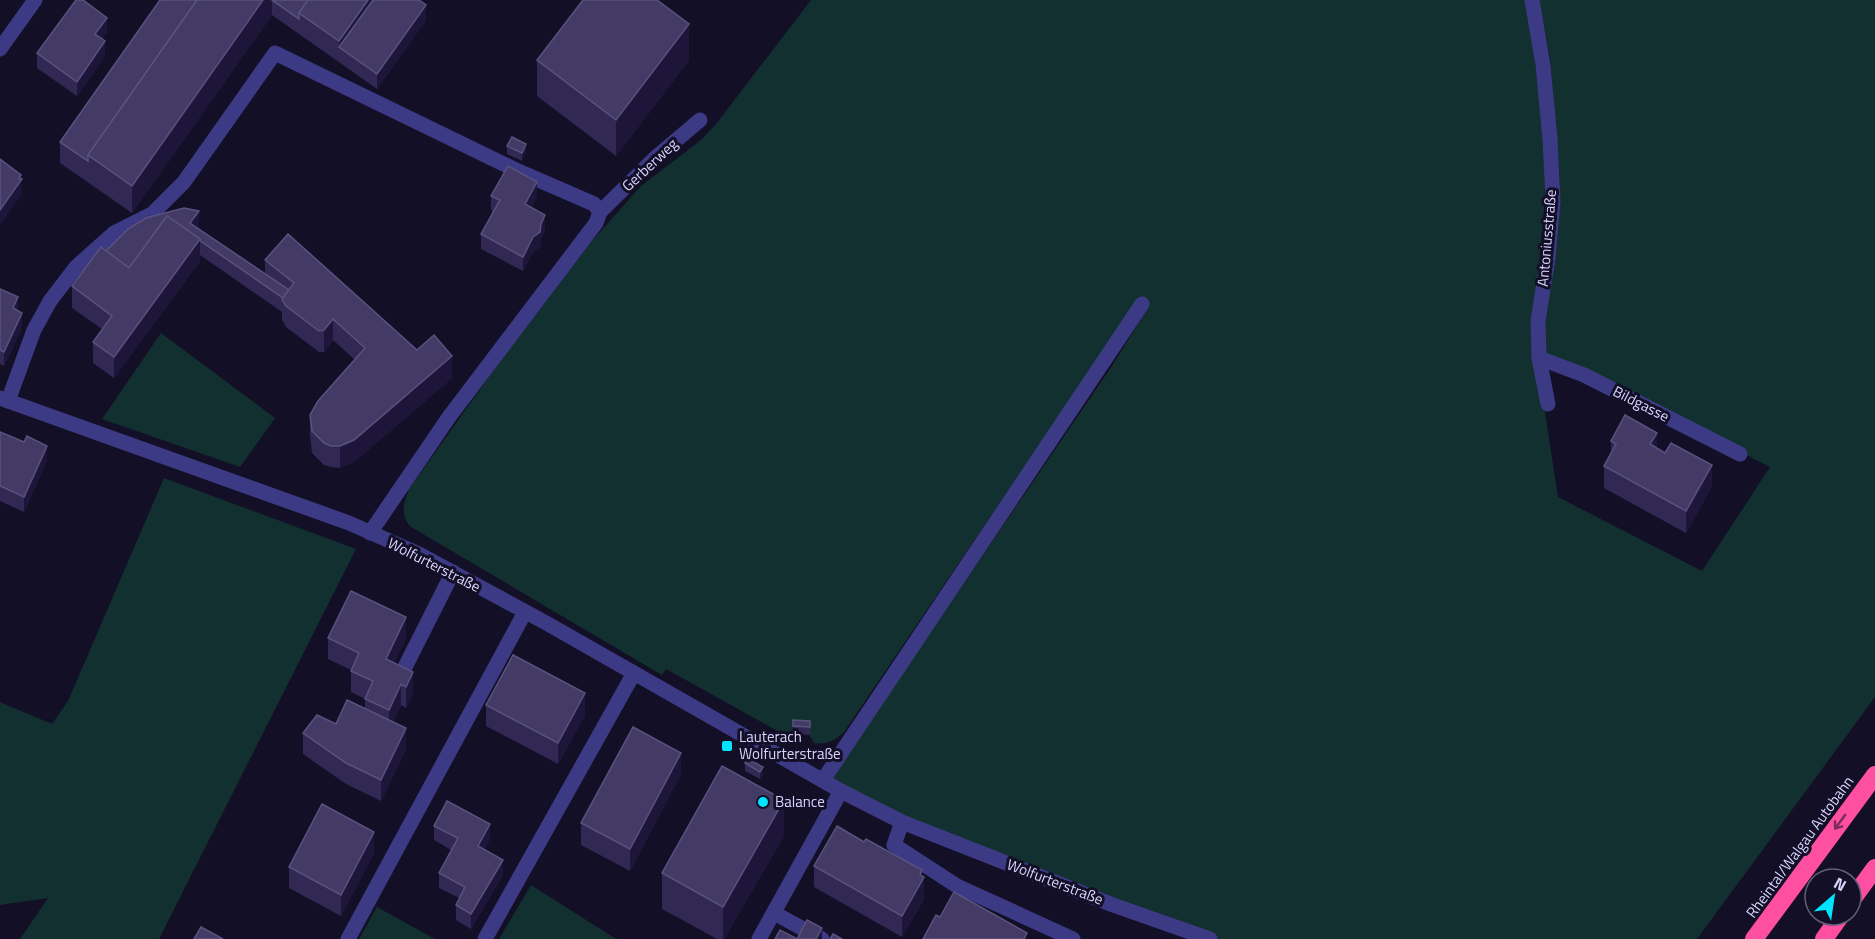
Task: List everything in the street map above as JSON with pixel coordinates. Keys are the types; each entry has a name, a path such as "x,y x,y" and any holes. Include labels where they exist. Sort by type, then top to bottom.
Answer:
{"highway":[{"name":"Rheintal/Walgau Autobahn","path":"1754,939 1875,776"},
{"path":"1863,884 1875,868"}],"street":[{"path":"0,49 35,0"},
{"name":"Antoniusstraße","path":"1532,0 1543,65 1553,202 1548,258 1538,321 1539,358 1548,404"},
{"path":"4,399 34,330 56,292 76,267 114,233 152,214 184,182 275,53 518,171 594,204 600,212"},
{"name":"Gerberweg","path":"370,533 449,417 596,223 600,212 654,159 700,120"},
{"path":"823,780 1142,304"},
{"name":"Bildgasse","path":"1539,358 1584,375 1740,454"},
{"name":"Wolfurterstraße","path":"4,399 349,523 419,554 841,791 902,822 1210,939"},
{"path":"402,673 453,573"},
{"path":"348,939 525,612"},
{"path":"485,939 634,673"},
{"path":"759,939 841,791"},
{"path":"902,822 894,844 957,886 1066,938"},
{"path":"774,913 822,939"}],"green space":[{"path":"811,0 1526,0 1544,126 1545,201 1538,277 1538,366 1558,497 1702,571 1770,467 1586,373 1542,355 1542,322 1560,209 1550,58 1539,0 1875,0 1875,697 1697,939 1206,939 904,815 831,778 1112,366 1149,306 1138,299 844,732 827,743 814,743 810,736 810,726 795,725 794,738 788,737 666,669 662,675 411,527 404,513 404,504 409,489 501,360 592,241 641,186 701,140 716,124"},
{"path":"161,333 275,418 240,467 102,419"},
{"path":"164,478 356,549 159,939 20,939 48,898 0,905 0,702 52,724 68,701"},
{"path":"531,885 613,937 617,939 499,939"},
{"path":"377,907 435,939 359,939"}],"building":[{"path":"76,0 83,0 107,18 95,34 105,41 77,82 37,53"},
{"path":"160,0 197,0 88,155 88,161 60,142"},
{"path":"197,0 263,0 132,186 88,155"},
{"path":"272,0 308,0 299,13 299,19"},
{"path":"308,0 368,0 339,41 299,13"},
{"path":"373,0 419,0 426,5 377,74 339,47"},
{"path":"583,0 657,0 689,24 616,120 537,60"},
{"path":"512,137 526,144 522,153 507,146"},
{"path":"0,159 21,175 19,178 22,179 0,210"},
{"path":"508,166 537,182 525,204 545,215 540,232 533,237 523,257 481,234 500,200 491,196"},
{"path":"184,208 199,211 190,223 289,290 283,298 167,216 129,268 106,251 128,229 146,218"},
{"path":"167,216 200,239 114,357 93,342 112,316 72,286 101,247 129,268"},
{"path":"288,234 417,350 434,335 452,356 354,440 340,446 324,443 312,431 310,415 318,401 365,348 333,319 324,330 319,331 286,306 282,299 294,283 265,260"},
{"path":"0,289 18,297 13,308 22,313 4,352 0,350"},
{"path":"1625,415 1657,433 1650,444 1665,453 1671,443 1712,465 1686,511 1604,466 1616,444 1611,441"},
{"path":"0,432 24,442 27,436 47,446 24,497 0,486"},
{"path":"351,591 406,617 386,659 413,672 406,687 401,684 389,710 365,699 373,681 351,671 359,653 328,638"},
{"path":"513,655 585,693 558,743 486,705"},
{"path":"347,700 406,728 381,780 346,763 303,733 317,715 336,724"},
{"path":"793,720 810,721 810,727 793,726"},
{"path":"633,727 681,753 630,849 581,823"},
{"path":"748,759 763,767 760,772 745,763"},
{"path":"722,766 784,800 723,907 662,873"},
{"path":"447,801 490,824 478,846 503,860 471,914 456,905 465,887 439,873 458,838 434,826"},
{"path":"322,804 374,832 341,895 289,867"},
{"path":"837,826 922,870 920,875 924,877 902,916 814,866"},
{"path":"954,892 1027,933 1024,939 923,939 936,915 940,917"},
{"path":"807,920 822,928 816,939 797,939"},
{"path":"201,927 223,939 194,939"},
{"path":"780,930 797,939 775,939"},
{"path":"833,934 842,939 830,939"}],"place":[{"name":"Lauterach Wolfurterstraße","path":"727,746"},
{"name":"Balance","path":"763,802"}]}
